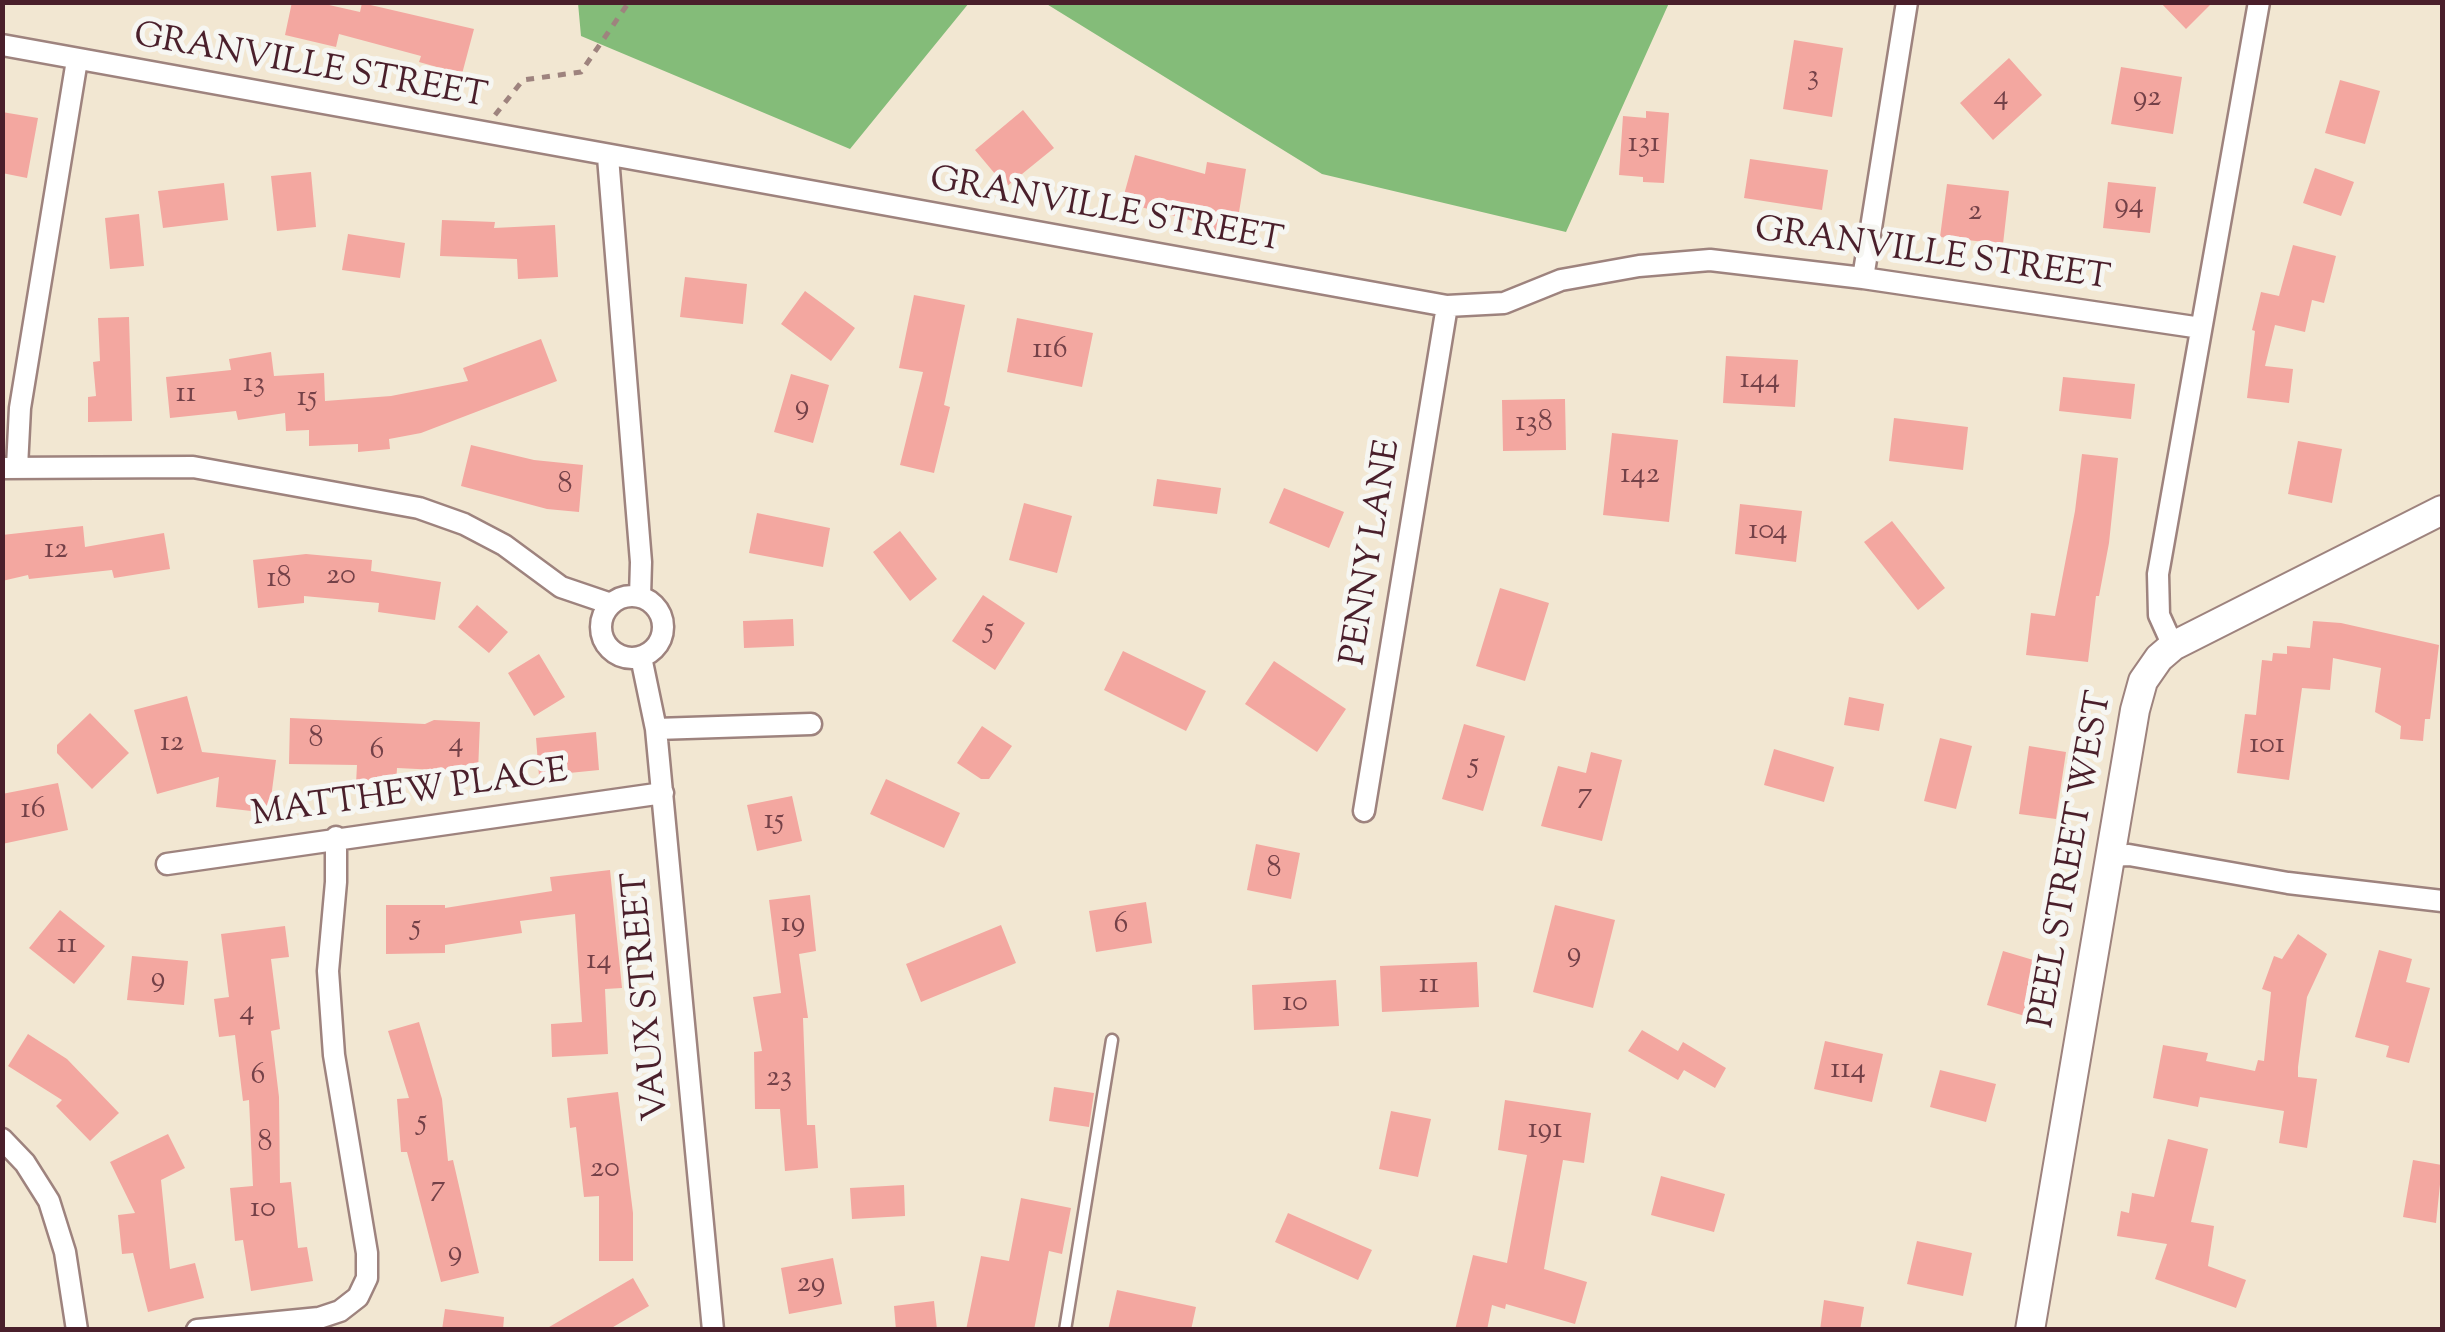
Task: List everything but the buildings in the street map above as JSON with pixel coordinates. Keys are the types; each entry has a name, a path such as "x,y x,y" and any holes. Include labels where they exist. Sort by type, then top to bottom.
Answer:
{"street":[{"path":"1863,278 1907,2"},
{"path":"2259,2 2158,574 2158,615 2172,646 2442,510"},
{"name":"GRANVILLE STREET","path":"2,46 1447,306 1504,303 1561,280 1639,266 1710,260 1863,278 2201,328"},
{"path":"77,60 10,468 193,467 419,508 464,524 504,545 561,587 610,604"},
{"path":"608,157 641,562 640,597"},
{"name":"PENNY LANE","path":"1364,811 1447,306"},
{"path":"640,597 657,608 664,627 657,646 640,658 620,656 604,642 600,622 610,604 619,598 640,597"},
{"name":"PEEL STREET WEST","path":"2030,1330 2138,698 2150,669 2172,646"},
{"name":"VAUX STREET","path":"640,658 656,729 712,1330"},
{"path":"656,729 811,724"},
{"name":"MATTHEW PLACE","path":"167,864 662,793"},
{"path":"197,1330 319,1318 340,1311 358,1297 366,1278 368,1253 334,1055 328,971 336,837"},
{"path":"2112,856 2157,859 2288,884 2442,901"},
{"path":"2,1138 25,1163 49,1201 65,1252 77,1330"}],"lane":[{"path":"1066,1330 1112,1040"}],"path":[{"path":"480,132 523,80 581,72 629,2"}],"green space":[{"path":"578,2 969,3 850,149 581,36"},
{"path":"1045,3 1669,3 1566,232 1322,174"}]}
